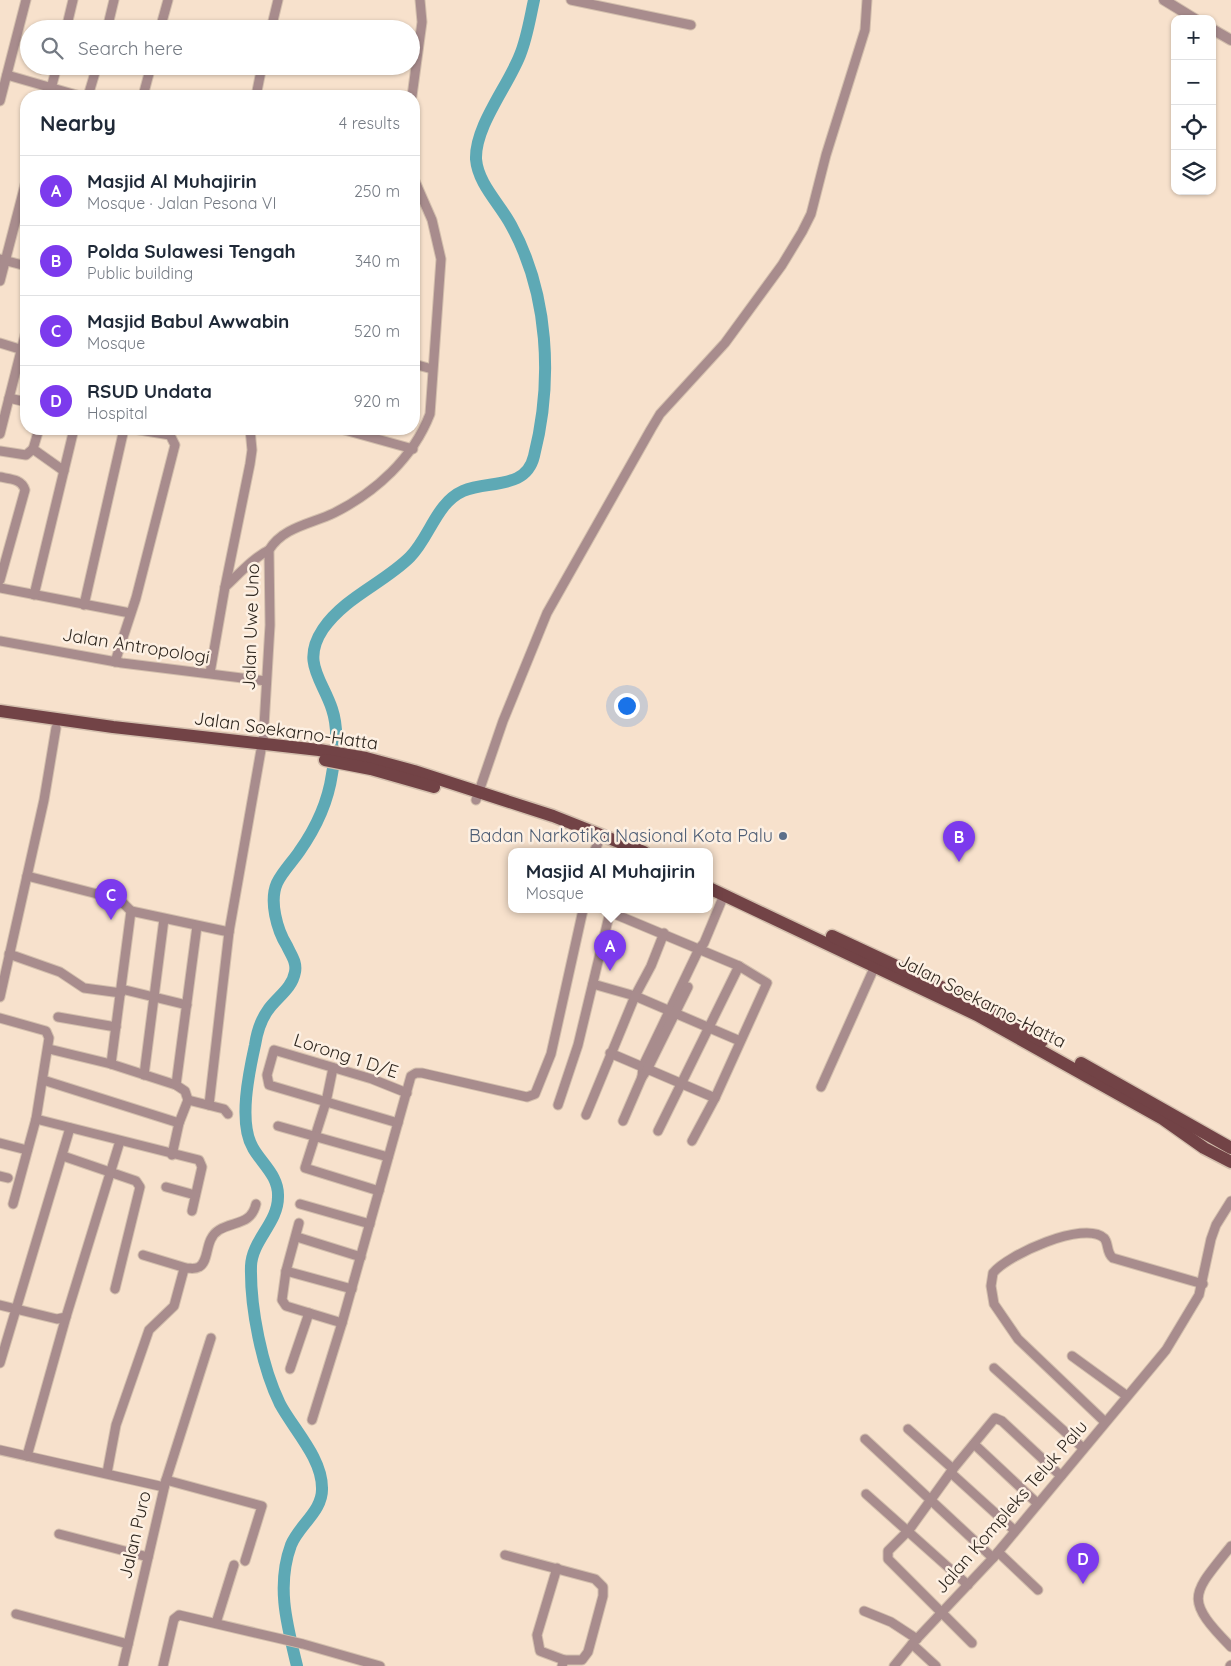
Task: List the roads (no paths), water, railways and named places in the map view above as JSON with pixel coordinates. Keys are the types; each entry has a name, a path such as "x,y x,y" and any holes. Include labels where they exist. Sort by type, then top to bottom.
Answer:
{"main road":[{"name":"Jalan Soekarno-Hatta","path":"0,711 14,718 56,728 262,747"},
{"name":"Jalan Soekarno-Hatta","path":"0,720 14,718 113,727 319,754 407,769 477,796 596,847"},
{"name":"Jalan Soekarno-Hatta","path":"477,796 562,820 634,848"},
{"name":"Jalan Soekarno-Hatta","path":"713,882 853,950 875,966 977,1015 1231,1148"},
{"name":"Jalan Soekarno-Hatta","path":"713,890 967,999 1163,1119 1204,1148 1231,1162"}],"street":[{"path":"21,20 26,0"},
{"path":"68,20 73,0"},
{"path":"109,20 114,0"},
{"path":"162,20 168,0"},
{"path":"273,20 278,0"},
{"path":"420,0 422,22 420,37"},
{"path":"571,0 691,25"},
{"path":"477,796 503,721 547,613 651,429 660,414 725,343 782,265 811,214 865,30 867,0"},
{"path":"1164,0 1188,15"},
{"path":"0,101 20,24"},
{"path":"1216,31 1231,40"},
{"path":"7,75 45,90"},
{"path":"50,90 54,75"},
{"path":"90,90 94,75"},
{"path":"145,90 149,75"},
{"path":"257,90 260,75"},
{"path":"413,90 415,75"},
{"name":"Jalan Uwe Uno","path":"209,1105 228,932 262,747 270,624 269,550 274,542 289,530 309,524 352,504 400,464 413,449 422,434 430,414 441,259 434,225 420,193"},
{"path":"0,281 3,260 20,202"},
{"path":"3,260 20,264"},
{"path":"0,343 20,349"},
{"path":"0,434 20,363"},
{"path":"420,366 432,369"},
{"path":"9,398 20,401"},
{"path":"0,451 26,455 33,449 37,435"},
{"path":"34,595 73,435"},
{"path":"84,605 123,435"},
{"path":"115,662 175,445 170,435"},
{"path":"210,673 224,587 250,464 252,450 251,435"},
{"path":"363,435 413,449"},
{"path":"33,449 64,471"},
{"path":"0,477 18,481 25,490 0,580"},
{"path":"224,587 250,566 261,554 269,550"},
{"path":"0,588 130,613"},
{"name":"Jalan Antropologi","path":"0,641 115,662 266,681"},
{"path":"0,997 27,876 56,728"},
{"path":"27,876 113,898 121,901 131,911 228,932"},
{"path":"623,1121 644,1071 702,948 724,895"},
{"path":"111,1064 131,911"},
{"path":"312,1420 380,1191 411,1076 416,1073 527,1096 535,1094 551,1054 582,913"},
{"path":"558,1105 578,1045 608,913"},
{"path":"613,913 702,948 739,966 767,983 715,1098 692,1141"},
{"path":"144,1075 164,919"},
{"path":"176,1085 197,926"},
{"path":"586,1115 610,1053 635,996 652,966 664,933"},
{"path":"10,954 60,972 84,988 121,991 187,1006"},
{"path":"658,1131 739,966"},
{"path":"821,1087 875,966"},
{"path":"593,984 635,996 740,1041"},
{"path":"58,1017 116,1027"},
{"path":"0,1018 46,1031 49,1048 36,1119 13,1204"},
{"path":"49,1048 111,1064 176,1085 185,1091 188,1100 179,1123 172,1155"},
{"name":"Lorong 1 D/E","path":"326,1102 269,1085 267,1075 274,1050 407,1093"},
{"path":"610,1053 644,1071 715,1098"},
{"path":"333,1068 326,1102 305,1168 380,1191"},
{"path":"43,1080 179,1123"},
{"path":"188,1100 224,1108 228,1114"},
{"path":"326,1102 398,1123"},
{"path":"36,1119 202,1163 192,1211"},
{"path":"278,1126 388,1157"},
{"path":"0,1363 70,1128"},
{"path":"27,1456 66,1317 120,1141"},
{"path":"0,1144 28,1150"},
{"path":"63,1156 136,1182 140,1187 114,1289"},
{"path":"166,1187 195,1195"},
{"name":"Jalan Kompleks Teluk Palu","path":"894,1666 914,1641 996,1555 1014,1530 1166,1350 1194,1308 1203,1284 1211,1239 1216,1225 1231,1201"},
{"path":"143,1255 186,1268 198,1268 202,1264 208,1241 212,1236 219,1230 245,1221 254,1211 256,1204"},
{"path":"300,1204 370,1224"},
{"path":"299,1223 281,1296 283,1304 342,1323"},
{"name":"Jalan Kompleks Teluk Palu","path":"1105,1422 1018,1339 997,1310 991,1286 996,1270 1034,1247 1074,1233 1102,1236 1109,1254 1113,1258 1203,1284"},
{"path":"296,1237 361,1256"},
{"path":"107,1474 116,1425 149,1330 174,1306 186,1268"},
{"path":"286,1271 352,1288"},
{"path":"0,1305 57,1319 66,1317"},
{"path":"290,1369 309,1313"},
{"path":"211,1338 165,1484 262,1506 245,1561"},
{"path":"1072,1356 1127,1396"},
{"path":"994,1368 1083,1448"},
{"name":"Jalan Kompleks Teluk Palu","path":"941,1613 888,1558 891,1547 909,1530 952,1471 995,1418 999,1418 1061,1476"},
{"path":"908,1430 1014,1530"},
{"path":"865,1439 931,1500 1038,1590"},
{"path":"974,1444 1037,1503"},
{"name":"Jalan Puro","path":"0,1450 107,1474 165,1484 123,1666"},
{"path":"866,1494 968,1584"},
{"path":"59,1534 148,1557"},
{"path":"1231,1546 1202,1582 1197,1595 1198,1605 1215,1631 1231,1647"},
{"path":"506,1555 557,1568 594,1579 600,1583 604,1591 588,1652 582,1660 563,1663 540,1651 536,1639 557,1568"},
{"path":"216,1623 234,1565"},
{"path":"864,1611 891,1622 914,1641 936,1666"},
{"path":"941,1613 972,1644"},
{"path":"16,1614 128,1644"},
{"path":"163,1666 175,1616 185,1616 282,1638 380,1666"}],"waterway":[{"path":"297,1666 287,1621 284,1575 291,1545 319,1504 322,1488 321,1477 312,1455 280,1404 268,1373 258,1337 251,1282 252,1257 274,1215 277,1206 278,1190 273,1176 253,1148 246,1125 245,1112 248,1083 259,1027 268,1010 291,983 295,972 292,956 277,924 274,907 275,890 279,879 297,855 316,824 330,784 336,749 336,725 314,661 314,651 323,629 342,608 389,575 410,557 440,512 454,496 473,488 515,479 530,467 534,456 544,398 544,338 540,309 524,252 511,225 485,185 476,159 477,146 486,120 515,67 522,48 534,0"}],"place":[{"name":"Badan Narkotika Nasional Kota Palu","path":"783,836"},
{"name":"Polda Sulawesi Tengah","path":"959,862"},
{"name":"Masjid Babul Awwabin","path":"111,920"},
{"name":"Masjid Al Muhajirin","path":"610,971"},
{"name":"RSUD Undata","path":"1083,1584"}]}
